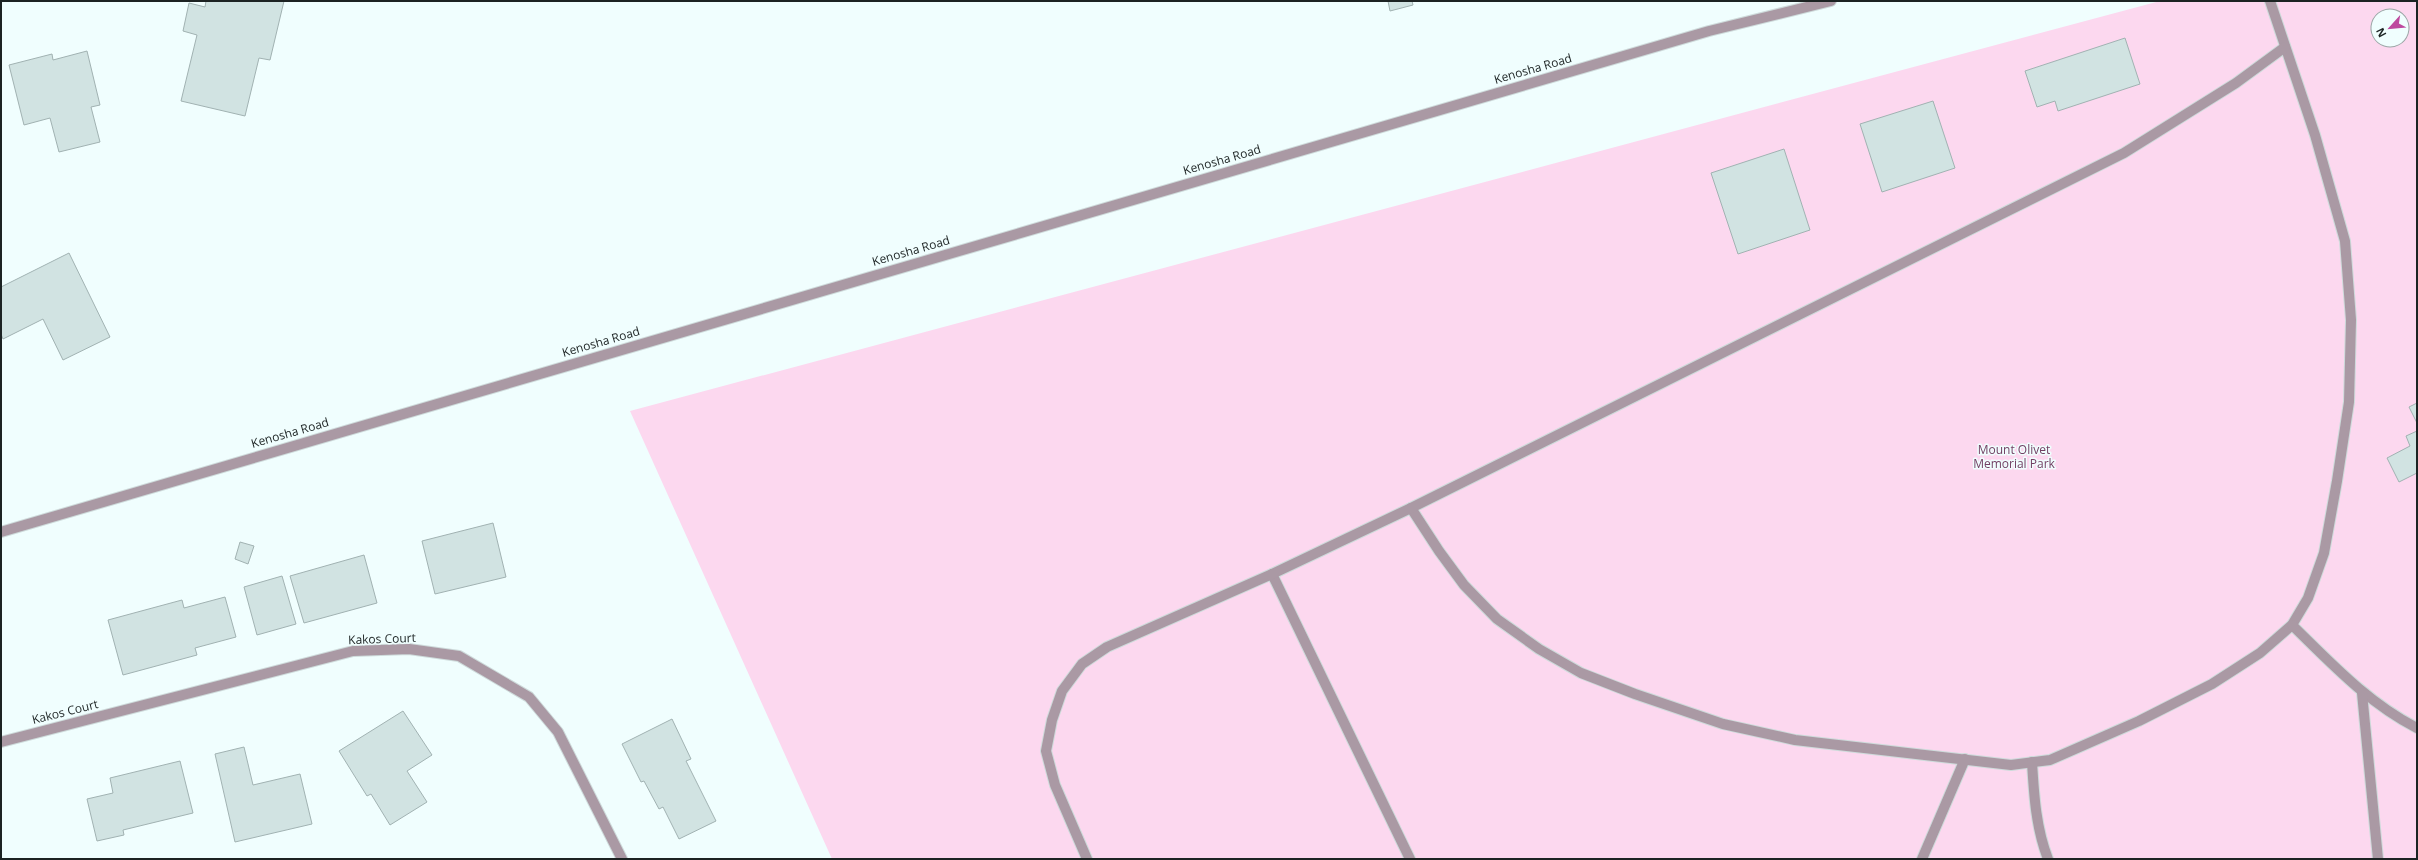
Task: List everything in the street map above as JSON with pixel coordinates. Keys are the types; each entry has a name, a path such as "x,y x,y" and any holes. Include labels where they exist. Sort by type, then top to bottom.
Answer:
{"street":[{"name":"Kenosha Road","path":"1,530 1701,33 1831,1"},
{"path":"1411,508 1439,551 1464,585 1496,618 1539,649 1581,672 1635,694 1723,724 1788,738 2011,765 2057,757 2139,721 2212,684 2260,653 2292,625 2308,598 2325,545 2349,402 2350,320 2345,241 2315,135 2270,1"},
{"path":"1087,859 1054,785 1046,751 1052,720 1062,691 1082,664 1107,647 1272,574 1411,508 2124,153 2236,83 2285,47"},
{"path":"1272,574 1410,859"},
{"path":"2292,625 2362,693 2398,718 2417,728"},
{"name":"Kakos Court","path":"1,742 353,651 410,649 459,656 528,697 558,732 622,859"},
{"path":"2362,693 2378,859"},
{"path":"1922,859 1965,759"},
{"path":"2032,762 2035,806 2040,839 2048,859"}],"green space":[{"name":"Mount Olivet Memorial Park","path":"2160,1 2417,1 2417,859 832,859 630,411"}],"building":[{"path":"206,1 284,1 270,60 259,58 245,116 181,101 197,35 183,31 189,3 205,7"},
{"path":"1388,1 1412,1 1413,5 1390,11"},
{"path":"2125,38 2140,84 2058,111 2055,101 2037,107 2025,71"},
{"path":"87,51 100,105 91,107 100,142 59,152 50,118 24,125 9,65 52,54 53,60"},
{"path":"1933,101 1955,168 1882,192 1860,124"},
{"path":"1784,149 1810,230 1738,254 1711,173"},
{"path":"69,253 110,337 63,360 43,319 3,339 1,334 1,287"},
{"path":"2417,403 2417,423 2409,407"},
{"path":"2417,431 2417,473 2399,482 2387,458 2410,446 2406,436"},
{"path":"493,523 506,577 435,594 422,541"},
{"path":"240,542 254,546 248,564 235,559"},
{"path":"364,555 377,603 304,623 290,576"},
{"path":"282,576 296,624 257,635 244,587"},
{"path":"225,597 236,637 195,648 197,655 123,675 108,620 182,600 184,608"},
{"path":"403,711 432,755 407,771 427,802 390,825 371,794 367,796 339,751"},
{"path":"672,719 691,759 686,761 716,821 679,839 663,807 659,809 644,781 641,782 622,744"},
{"path":"244,747 253,785 300,774 312,824 235,842 215,754"},
{"path":"180,761 193,813 123,830 124,835 97,841 87,799 113,793 110,778"}]}
